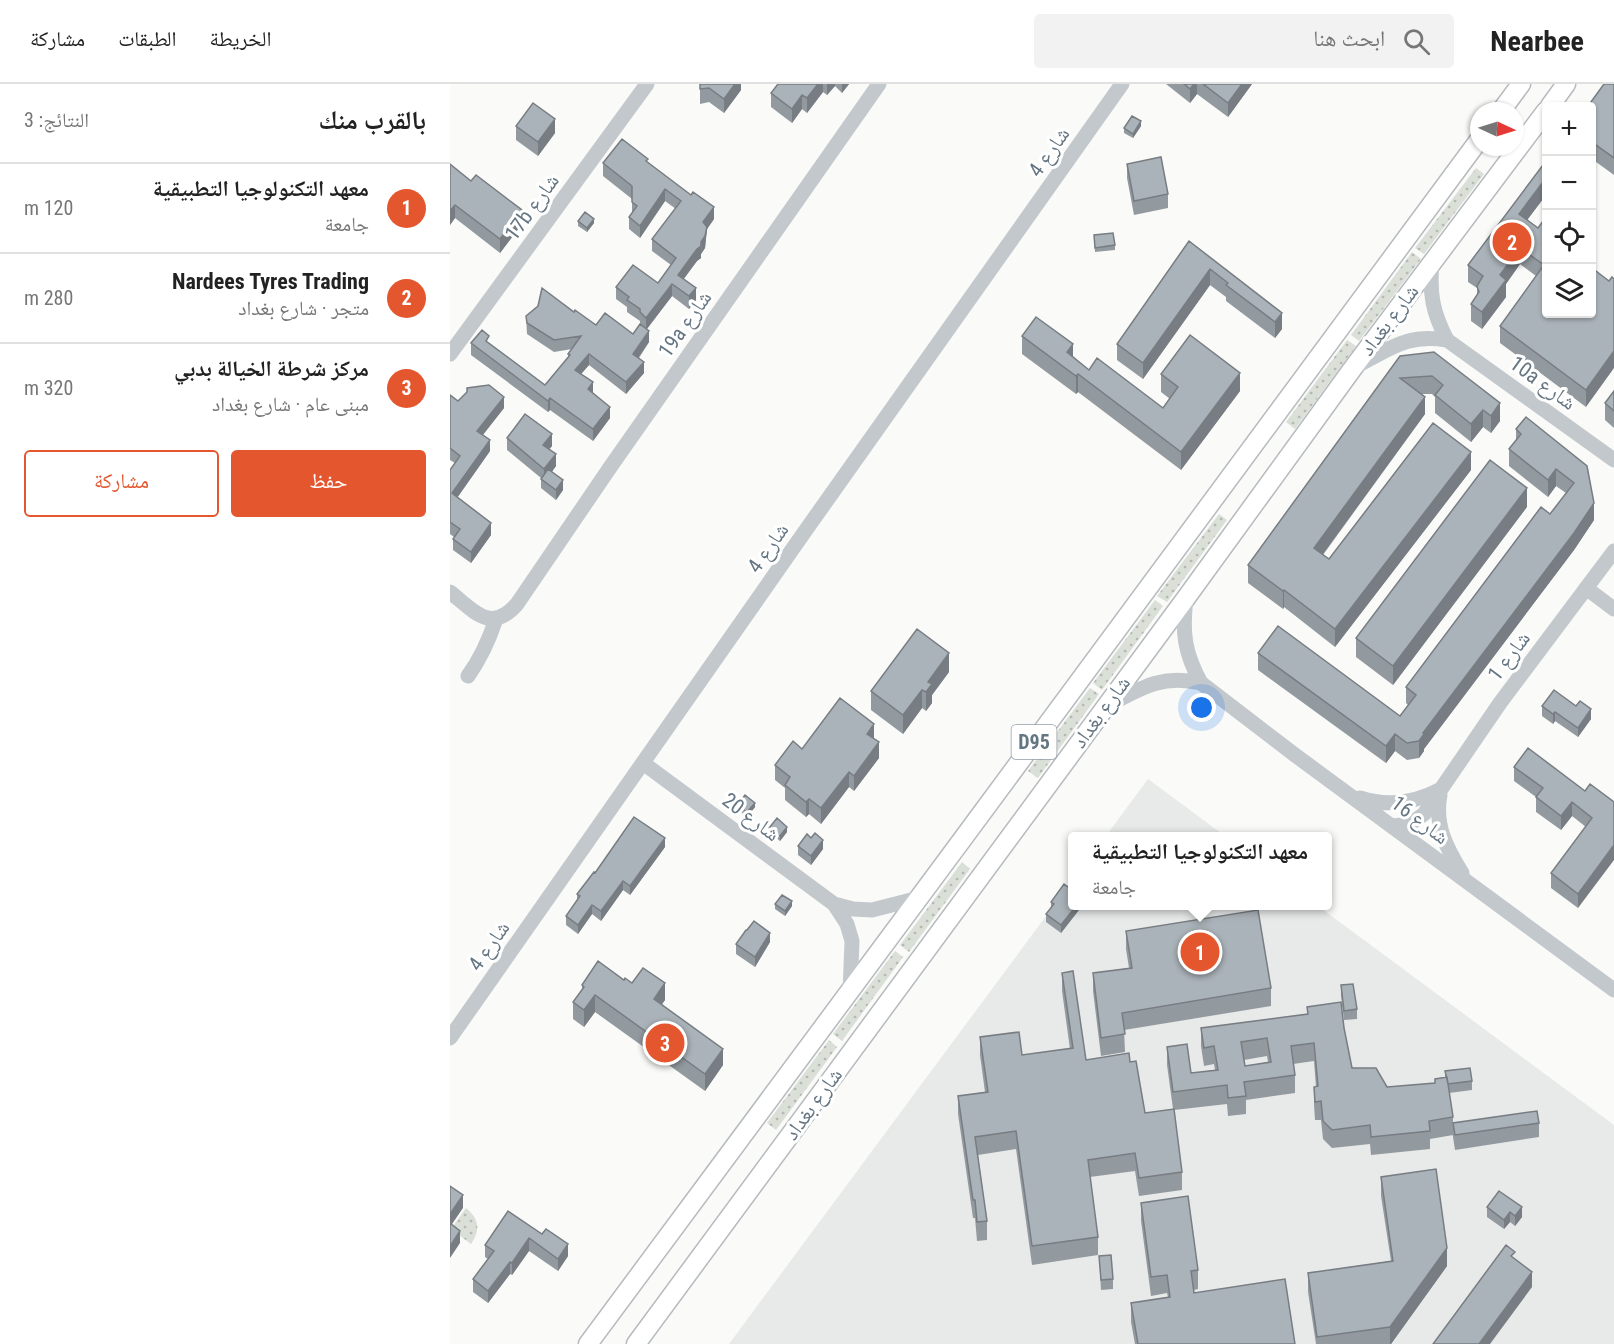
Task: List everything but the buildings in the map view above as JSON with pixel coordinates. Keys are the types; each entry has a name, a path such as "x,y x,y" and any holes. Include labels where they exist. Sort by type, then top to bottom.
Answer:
{"main road":[{"path":"1508,102 1521,84"},
{"path":"1553,102 1566,84"},
{"name":"شارع بغداد","path":"636,1344 1353,368 1542,116"},
{"name":"شارع بغداد","path":"588,1344 1470,152"},
{"path":"648,1344 682,1283"}],"street":[{"name":"17b شارع","path":"450,354 647,84"},
{"name":"19a شارع","path":"496,619 512,610 527,590 611,466 879,84"},
{"name":"شارع 4","path":"450,1038 1122,84"},
{"path":"1353,368 1410,339 1447,340 1434,311 1431,296 1432,263"},
{"name":"10a شارع","path":"1447,340 1614,460"},
{"name":"شارع 1","path":"1393,826 1410,824 1425,814 1500,703 1614,551"},
{"path":"1586,588 1614,609"},
{"path":"464,603 480,608 498,607 514,600 527,590"},
{"path":"450,592 479,616 496,619 490,639 468,676"},
{"name":"شارع 16","path":"1186,598 1184,631 1186,648 1201,683 1614,990"},
{"name":"شارع 16","path":"1106,706 1156,682 1171,679 1201,683"},
{"name":"شارع 20","path":"643,763 834,904 847,924 852,941 850,992"},
{"path":"1351,795 1378,802 1399,803 1421,799 1441,789"},
{"path":"1441,789 1438,811 1441,832 1449,852 1468,881"},
{"name":"شارع 20","path":"834,904 853,909 872,910 919,897"}],"shaded area":[{"path":"1476,168 1484,174 1424,254 1415,248"},
{"path":"1412,252 1421,259 1359,341 1351,335"},
{"path":"1347,340 1356,346 1295,429 1286,422"},
{"path":"1219,514 1227,520 1167,602 1157,596"},
{"path":"1155,600 1163,606 1102,690 1093,683"},
{"path":"1090,688 1099,694 1038,778 1028,771"},
{"path":"1148,779 1220,832 1109,832"},
{"path":"962,862 970,869 909,952 900,945"},
{"path":"1068,886 1068,910 1323,910 1614,1125 1614,1344 729,1344"},
{"path":"895,951 903,957 842,1041 833,1034"},
{"path":"829,1040 837,1047 776,1130 767,1123"},
{"path":"466,1208 474,1216 477,1224 476,1234 471,1244 451,1229"}],"place":[{"name":"Nardees Tyres Trading","path":"1512,242"},
{"name":"معهد التكنولوجيا التطبيقية","path":"1200,952"},
{"name":"مركز شرطة الخيالة بدبي","path":"665,1043"}]}
